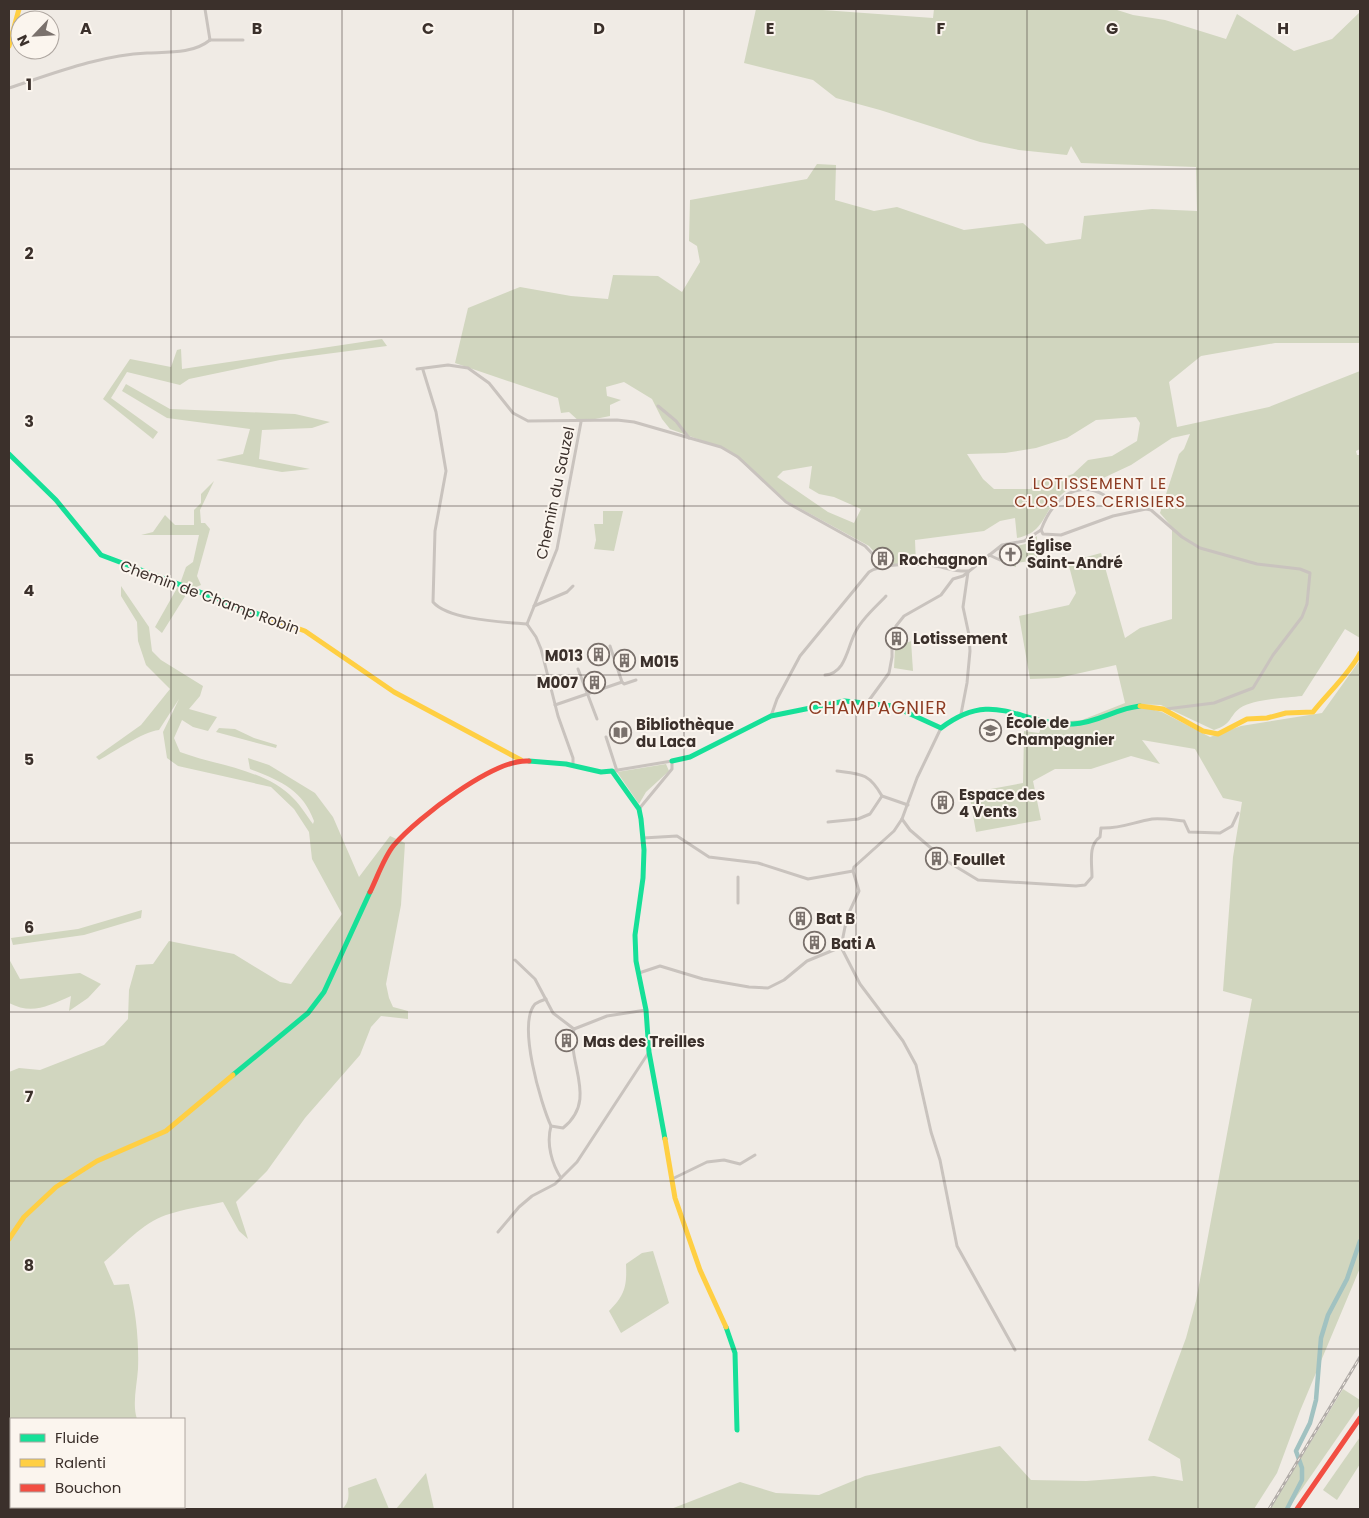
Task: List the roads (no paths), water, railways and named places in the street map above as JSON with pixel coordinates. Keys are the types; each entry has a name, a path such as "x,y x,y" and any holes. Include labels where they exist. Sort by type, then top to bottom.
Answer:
{"street":[{"path":"205,9 210,40"},
{"path":"9,88 115,57 185,51 200,47 210,40 243,40"},
{"path":"417,370 448,365 468,368 489,383 513,413 522,420 625,421 728,450 780,498 865,546 884,566"},
{"path":"423,370 436,412 446,471 435,531 433,602 439,608 477,618 527,624 538,643 555,705 573,758 573,766"},
{"path":"658,406 676,421 690,439"},
{"name":"Chemin du Sauzel","path":"527,624 558,549 581,422"},
{"name":"Chemin de Champ Robin","path":"9,454 56,500 97,553 116,562 305,631 394,692 521,760"},
{"path":"866,703 889,673 892,658 892,641 896,626 904,616 940,594 949,582 963,576 999,548 1024,541 1041,530 1060,500 1071,492 1078,489 1096,490 1104,495"},
{"path":"1041,530 1043,534 1061,535 1113,516 1146,509 1151,510 1182,537 1200,548 1271,567 1300,569 1310,573 1307,604 1302,617 1273,655 1253,688 1214,703 1165,710"},
{"path":"989,556 1000,560 1001,551 999,548"},
{"path":"770,716 800,656 867,574 884,566 936,566 956,572 968,571"},
{"path":"961,714 970,652 969,635 962,607 968,571"},
{"path":"956,572 956,578"},
{"path":"534,607 567,592 573,586"},
{"path":"825,675 833,674 840,667 848,653 855,632 886,596"},
{"path":"610,646 622,682"},
{"path":"643,838 677,836 709,857 758,862 808,879 853,871 894,831 902,819 941,728 961,714 969,711 997,710 1071,725 1087,722 1132,706 1146,705 1165,710 1215,734 1247,719 1267,718 1286,713 1313,712 1331,688 1355,663 1360,653"},
{"path":"578,669 597,719"},
{"path":"555,705 622,682 624,684 636,680"},
{"path":"9,1239 24,1217 56,1187 97,1161 166,1131 298,1023 324,992 352,928 389,854 399,839 478,777 521,760 573,766 601,772 685,759 770,716 845,701 893,706 941,728"},
{"path":"606,737 615,771 639,810 643,838 644,878 635,935 646,1010 649,1052 677,1206 700,1270 728,1332 735,1353 737,1430"},
{"path":"639,810 672,769 672,761"},
{"path":"837,771 866,776 878,786 882,796"},
{"path":"882,796 908,804"},
{"path":"828,822 858,819 870,814 882,796"},
{"path":"902,819 910,830 944,860 982,882 1085,884 1092,877 1094,841 1100,837 1101,828 1114,829 1153,819 1168,819 1184,821 1188,832 1194,834 1210,831 1220,833 1232,826 1238,813"},
{"path":"853,871 859,891 847,917 841,947 860,984 903,1041 916,1065 931,1132 940,1160 957,1246 1015,1350"},
{"path":"738,877 738,904"},
{"path":"639,972 660,966 703,979 749,987 768,988 784,980 807,961 841,947"},
{"path":"515,960 535,979 553,1013 574,1029"},
{"path":"546,999 536,1003 532,1010 529,1035 534,1071 551,1126 549,1133 551,1157 562,1178"},
{"path":"574,1029 601,1018 646,1010"},
{"path":"551,1126 563,1128 573,1117 580,1098 581,1088 572,1040 574,1029"},
{"path":"498,1232 519,1207 562,1178 577,1162 649,1052"},
{"path":"672,1179 706,1162 724,1160 740,1164 755,1155"},
{"path":"1297,1509 1360,1418"}],"waterway":[{"path":"1287,1509 1302,1480 1302,1468 1296,1451 1310,1423 1316,1400 1321,1338 1328,1315 1347,1279 1360,1241"}],"railway":[{"path":"1269,1509 1360,1357"}],"place":[{"name":"Église Saint-André","path":"1011,554"},
{"name":"Rochagnon","path":"883,559"},
{"name":"Lotissement","path":"897,638"},
{"name":"M013","path":"599,655"},
{"name":"M015","path":"624,661"},
{"name":"M007","path":"594,682"},
{"name":"École de Champagnier","path":"990,731"},
{"name":"Bibliothèque du Laca","path":"620,733"},
{"name":"Espace des 4 Vents","path":"943,803"},
{"name":"Foullet","path":"937,859"},
{"name":"Bat B","path":"800,918"},
{"name":"Bati A","path":"815,943"},
{"name":"Mas des Treilles","path":"567,1041"}],"district":[{"name":"LOTISSEMENT LE CLOS DES CERISIERS","path":"1100,492"},
{"name":"CHAMPAGNIER","path":"878,707"}]}
